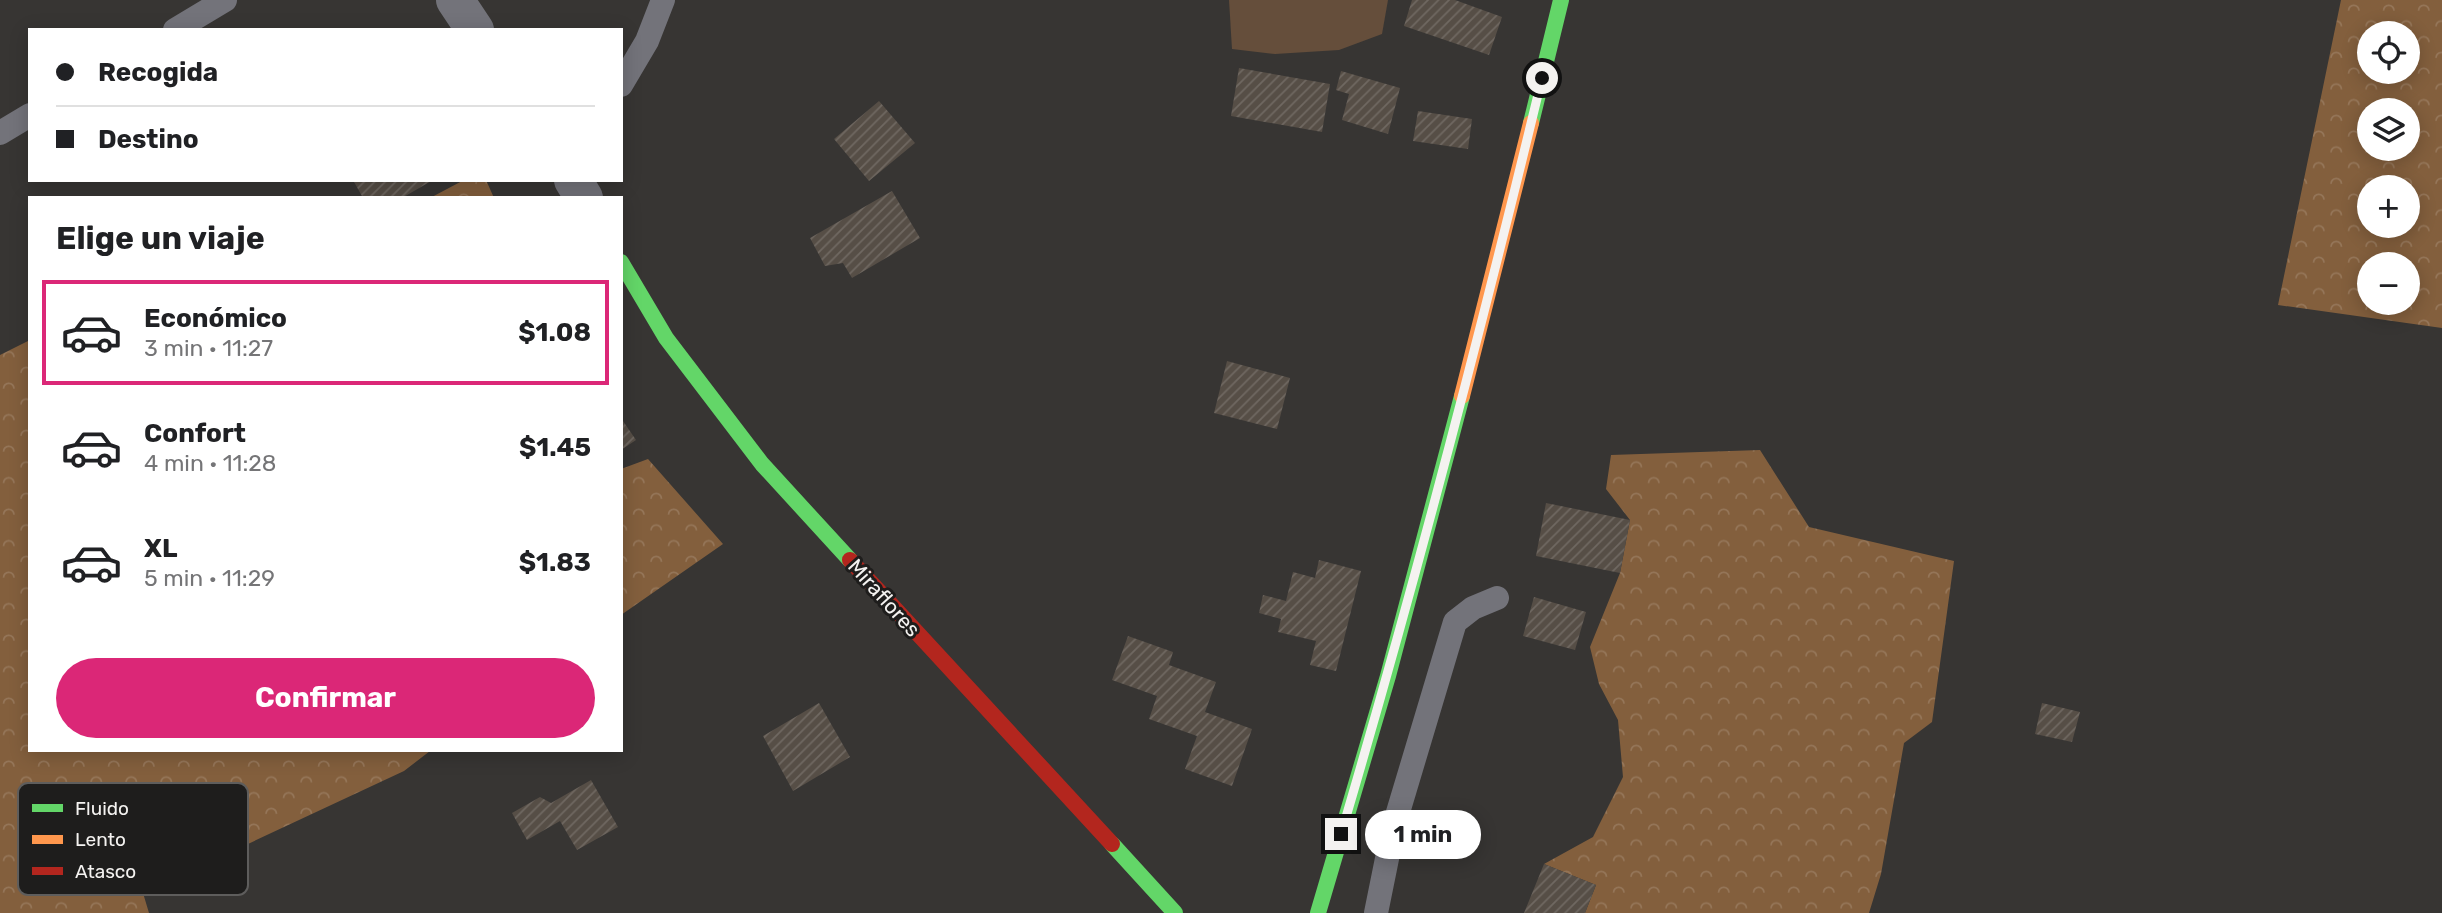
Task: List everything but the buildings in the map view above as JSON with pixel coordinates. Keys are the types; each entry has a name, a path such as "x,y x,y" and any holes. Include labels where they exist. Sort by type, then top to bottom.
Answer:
{"street":[{"path":"455,0 474,28"},
{"path":"1318,913 1388,676 1478,338 1561,0"},
{"name":"Miraflores","path":"623,265 666,338 762,464 1175,913"}],"lane":[{"path":"178,28 225,0"},
{"path":"623,82 647,41 663,0"},
{"path":"0,133 28,116"},
{"path":"1376,913 1393,829 1455,622 1473,608 1497,598"}],"shaded area":[{"path":"1229,0 1388,0 1382,34 1339,50 1275,54 1232,49"}],"green space":[{"path":"2341,0 2442,0 2442,328 2278,305"},
{"path":"460,182 487,182 493,196 434,196"},
{"path":"28,341 28,752 429,752 404,771 248,844 248,783 18,783 18,895 144,895 149,913 0,913 0,355"},
{"path":"1760,450 1809,527 1954,561 1932,722 1904,743 1881,874 1869,913 1585,913 1596,885 1544,864 1593,837 1623,777 1618,720 1599,684 1590,647 1620,573 1630,520 1606,489 1611,455"},
{"path":"648,459 723,544 623,614 623,468"}],"traffic: fast":[{"path":"1531,123 1561,0"},
{"path":"623,265 666,338 762,464 850,560"},
{"path":"1318,913 1388,676 1462,396"},
{"path":"1112,844 1175,913"}],"traffic: slow":[{"path":"1462,396 1531,123"}],"traffic: jam":[{"path":"850,560 1112,844"}],"route":[{"path":"1341,834 1388,676 1492,284 1542,78"}]}
